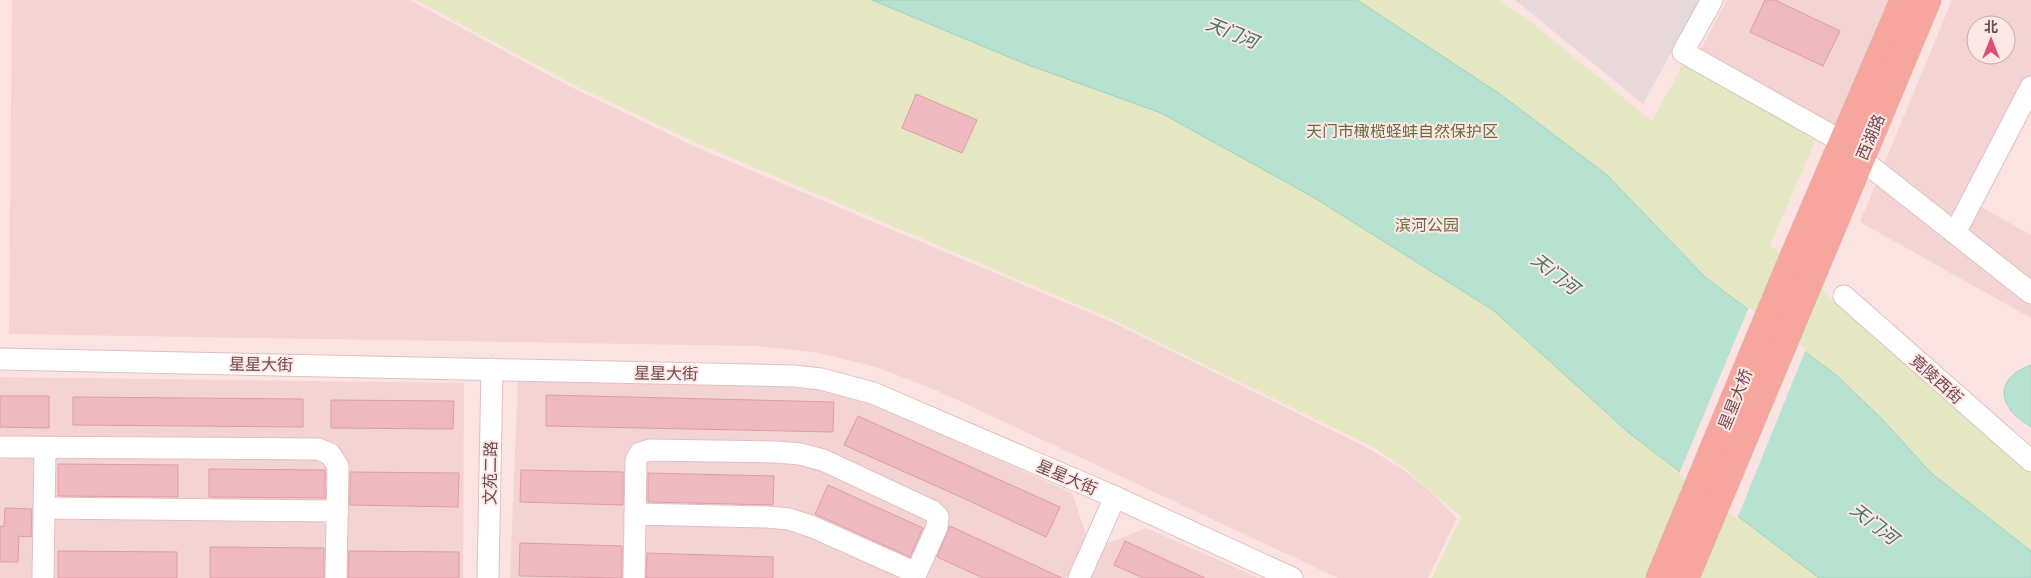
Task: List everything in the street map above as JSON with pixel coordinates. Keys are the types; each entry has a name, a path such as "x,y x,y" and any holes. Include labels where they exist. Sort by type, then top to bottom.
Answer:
{"main road":[{"name":"西湖路","path":"1803,267 1852,150 1904,0"},
{"name":"西湖路","path":"1852,150 1927,0"},
{"name":"星星大桥","path":"1687,543 1803,267"},
{"path":"1660,578 1687,543"},
{"path":"1684,578 1687,543"}],"street":[{"path":"1712,0 1683,52 1852,150 2031,293"},
{"path":"1954,233 2031,87"},
{"name":"竟陵西街","path":"1844,296 2031,461"},
{"name":"星星大街","path":"0,359 794,376 821,379 873,393 1115,498 1292,578"},
{"name":"文苑二路","path":"488,578 492,369"},
{"path":"0,447 318,449 330,454 338,466 336,578"},
{"path":"42,578 45,448"},
{"path":"634,578 635,514 636,460 640,453 650,450 800,454 832,464 932,511 938,517 937,527 915,576 812,527 789,519 635,514"},
{"path":"1079,578 1115,498"},
{"path":"44,508 338,511"}],"shaded area":[{"path":"12,0 410,0 571,87 698,148 1114,323 1370,449 1405,471 1432,493 1457,518 1428,578 1338,578 938,391 876,367 819,353 758,346 9,334"},
{"path":"1515,0 1700,0 1643,104"},
{"path":"1727,0 1888,0 1834,128 1699,52"},
{"path":"1952,0 2031,0 2031,76 1967,199 2031,235 2031,318 1860,222"},
{"path":"0,377 464,383 463,578 0,578"},
{"path":"518,377 835,386 1072,493 1086,535 1066,578 510,578"},
{"path":"1146,528 1259,578 1090,578 1105,544"}],"green space":[{"name":"滨河公园","path":"416,0 1499,0 1532,23 1652,121 1685,61 1816,139 1770,245 2031,473 2031,578 1432,578 1461,517 1407,470 1376,449 1116,321 701,145 574,85"}],"water":[{"name":"天门市橄榄蛏蚌自然保护区","path":"872,0 1357,0 1500,94 1607,175 1706,278 1836,375 1882,419 1931,473 2031,551 2031,578 1819,578 1629,433 1493,310 1313,197 1161,113 1023,63"},
{"path":"2031,365 2031,427 2012,412 2004,394 2007,382 2012,376"}],"pier":[{"path":"1749,307 1806,349 1737,519 1679,474"}],"building":[{"path":"1765,0 1775,0 1840,31 1823,66 1750,32"},
{"path":"916,94 977,120 962,153 902,128"},
{"path":"546,395 834,402 833,432 546,426"},
{"path":"0,396 49,396 49,428 0,427"},
{"path":"73,397 303,399 303,427 73,425"},
{"path":"331,400 454,401 453,429 331,428"},
{"path":"858,416 1060,507 1046,537 844,445"},
{"path":"58,464 178,465 178,497 58,496"},
{"path":"209,469 325,470 325,498 209,497"},
{"path":"521,470 623,472 623,505 520,502"},
{"path":"350,472 459,473 458,507 350,505"},
{"path":"648,473 774,476 773,505 648,502"},
{"path":"828,485 923,528 910,557 815,514"},
{"path":"5,508 32,509 31,537 19,536 18,562 0,562 0,526 4,527"},
{"path":"950,526 1062,578 983,578 937,557"},
{"path":"1125,541 1205,578 1143,578 1114,565"},
{"path":"520,543 622,546 622,578 519,576"},
{"path":"210,547 324,548 324,578 210,578"},
{"path":"58,551 177,552 177,578 58,578"},
{"path":"349,551 459,552 459,578 348,578"},
{"path":"647,553 773,557 773,578 646,578"}],"water label":[{"name":"天门河","path":"1232,33"},
{"name":"天门河","path":"1555,274"},
{"name":"天门河","path":"1874,524"}]}
